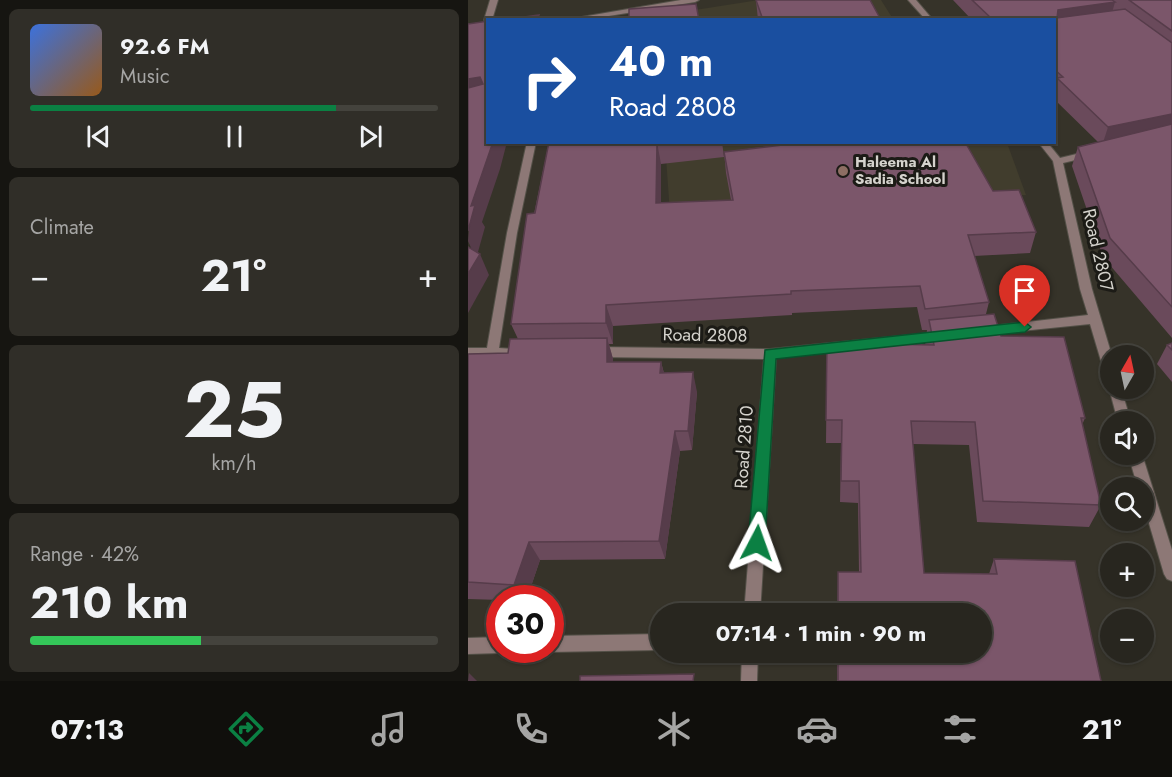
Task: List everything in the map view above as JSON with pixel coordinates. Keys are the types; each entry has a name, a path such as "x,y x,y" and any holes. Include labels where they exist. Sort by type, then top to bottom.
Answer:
{"street":[{"path":"489,18 494,0"},
{"path":"580,18 695,0"},
{"path":"912,0 928,18"},
{"path":"492,353 510,244 532,144"},
{"name":"Road 2807","path":"1043,144 1058,161 1102,345"},
{"path":"1058,161 1104,151"},
{"name":"Road 2808","path":"581,352 770,354 1094,319"},
{"path":"468,353 537,352"},
{"name":"Road 2810","path":"753,603 770,354"},
{"path":"1139,465 1172,574"},
{"path":"564,644 650,642"},
{"path":"468,646 486,645"},
{"path":"749,681 750,663"}],"shaded area":[{"path":"759,0 881,0 892,18 644,18"},
{"name":"Haleema Al Sadia School","path":"665,144 1007,144 1026,195 670,214"}],"building":[{"path":"756,0 870,0 880,18 762,18"},
{"path":"972,0 1112,0 1115,2 1058,10 1057,18 1125,9 1172,43 1172,114 1108,127 1057,78 1063,77 1056,71 1056,18 991,18"},
{"path":"1129,0 1172,0 1172,31"},
{"path":"696,4 699,18 629,18 629,9"},
{"path":"539,15 538,18 517,18"},
{"path":"486,21 486,144 492,144 471,206 475,205 468,231 468,88 483,84 480,77 468,79 468,24"},
{"path":"1172,124 1172,307 1110,238 1078,147"},
{"path":"549,144 657,144 656,203 733,200 724,152 790,144 966,144 993,191 1019,190 1036,232 968,235 989,302 925,309 920,286 791,291 791,294 606,305 606,323 511,324 527,214 535,213"},
{"path":"468,247 480,254 468,274"},
{"path":"994,314 1001,336 1064,337 1085,418 1081,418 1100,505 983,501 975,422 911,421 924,573 997,574 994,559 1075,561 1101,681 838,681 838,663 992,663 992,603 838,603 838,572 861,572 859,481 841,481 842,420 826,420 827,343 934,345 929,320"},
{"path":"607,338 607,362 661,362 660,373 693,372 688,431 675,431 659,541 529,542 514,585 468,582 468,354 508,353 510,339"},
{"path":"694,674 693,681 580,681 580,676"}],"place":[{"name":"Haleema Al Sadia School","path":"843,171"}],"route":[{"path":"757,543 770,354 1025,327"}]}
